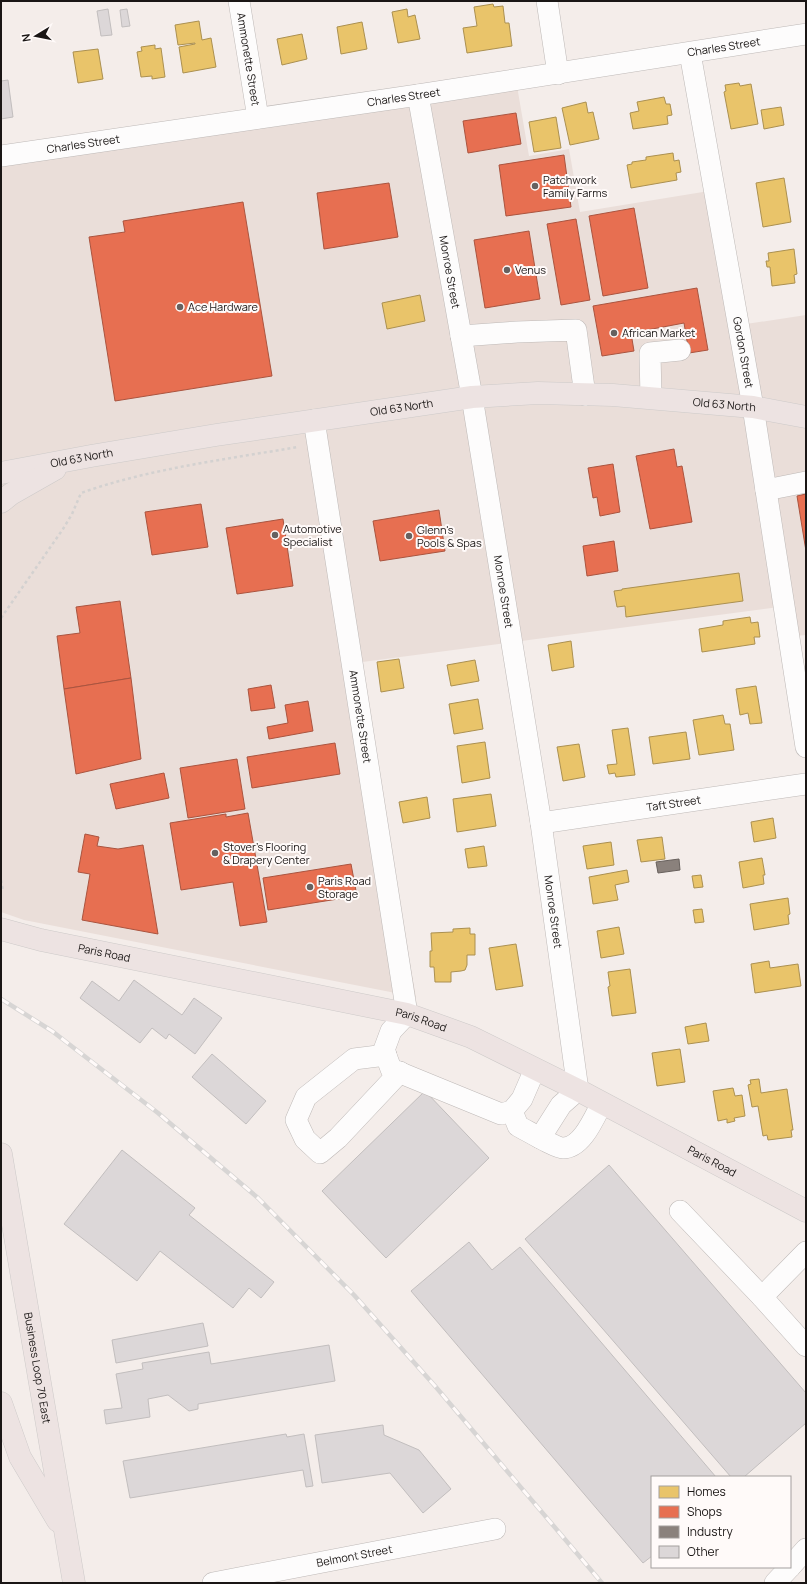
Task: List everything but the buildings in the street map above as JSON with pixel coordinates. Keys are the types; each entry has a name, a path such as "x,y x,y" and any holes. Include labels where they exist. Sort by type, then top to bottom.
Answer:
{"main road":[{"name":"Old 63 North","path":"1,473 314,420 472,397 538,393 651,398 753,407 806,417"},
{"path":"1,502 11,494 71,460"},
{"name":"Paris Road","path":"1,930 42,940 407,1014 471,1037 578,1090 806,1211"},
{"name":"Business Loop 70 East","path":"1,1154 74,1583"},
{"path":"1,1403 20,1457 65,1533"}],"street":[{"name":"Ammonette Street","path":"240,1 258,118"},
{"path":"548,1 558,74"},
{"name":"Charles Street","path":"1,156 558,74 806,34"},
{"name":"Gordon Street","path":"690,53 753,407 806,747"},
{"name":"Monroe Street","path":"418,95 472,397 541,823 578,1090"},
{"path":"461,336 576,330 585,395"},
{"path":"651,398 650,353 680,350"},
{"name":"Ammonette Street","path":"314,420 407,1014"},
{"path":"766,490 806,482"},
{"name":"Taft Street","path":"541,823 806,784"},
{"path":"407,1014 391,1031 384,1050 391,1068 400,1072 501,1114 512,1111 522,1100 535,1069"},
{"path":"386,1055 354,1059 306,1097 296,1120 305,1139 320,1153 338,1138 400,1072"},
{"path":"540,1138 561,1105 578,1090"},
{"path":"512,1111 518,1126 561,1148 574,1146 587,1130 602,1103"},
{"path":"680,1211 762,1297 806,1346"},
{"path":"762,1297 804,1257"},
{"name":"Belmont Street","path":"214,1583 495,1529"},
{"path":"791,1566 806,1549"},
{"path":"775,1583 789,1568"}],"path":[{"path":"1,618 63,529 72,514 81,493 104,485 195,464 317,444"},
{"path":"1,880 3,891"}],"shaded area":[{"path":"517,86 529,156 569,149 580,212 709,191 733,326 806,315 806,635 785,637 779,607 355,663 416,997 24,920 1,912 1,161"}],"railway":[{"path":"1,999 52,1031 158,1113 258,1198 354,1295 435,1386 602,1583"}],"place":[{"name":"Patchwork Family Farms","path":"535,186"},
{"name":"Venus","path":"507,270"},
{"name":"Ace Hardware","path":"180,307"},
{"name":"African Market","path":"614,333"},
{"name":"Automotive Specialist","path":"275,535"},
{"name":"Glenn's Pools & Spas","path":"409,536"},
{"name":"Stover's Flooring & Drapery Center","path":"215,853"},
{"name":"Paris Road Storage","path":"310,887"}]}
